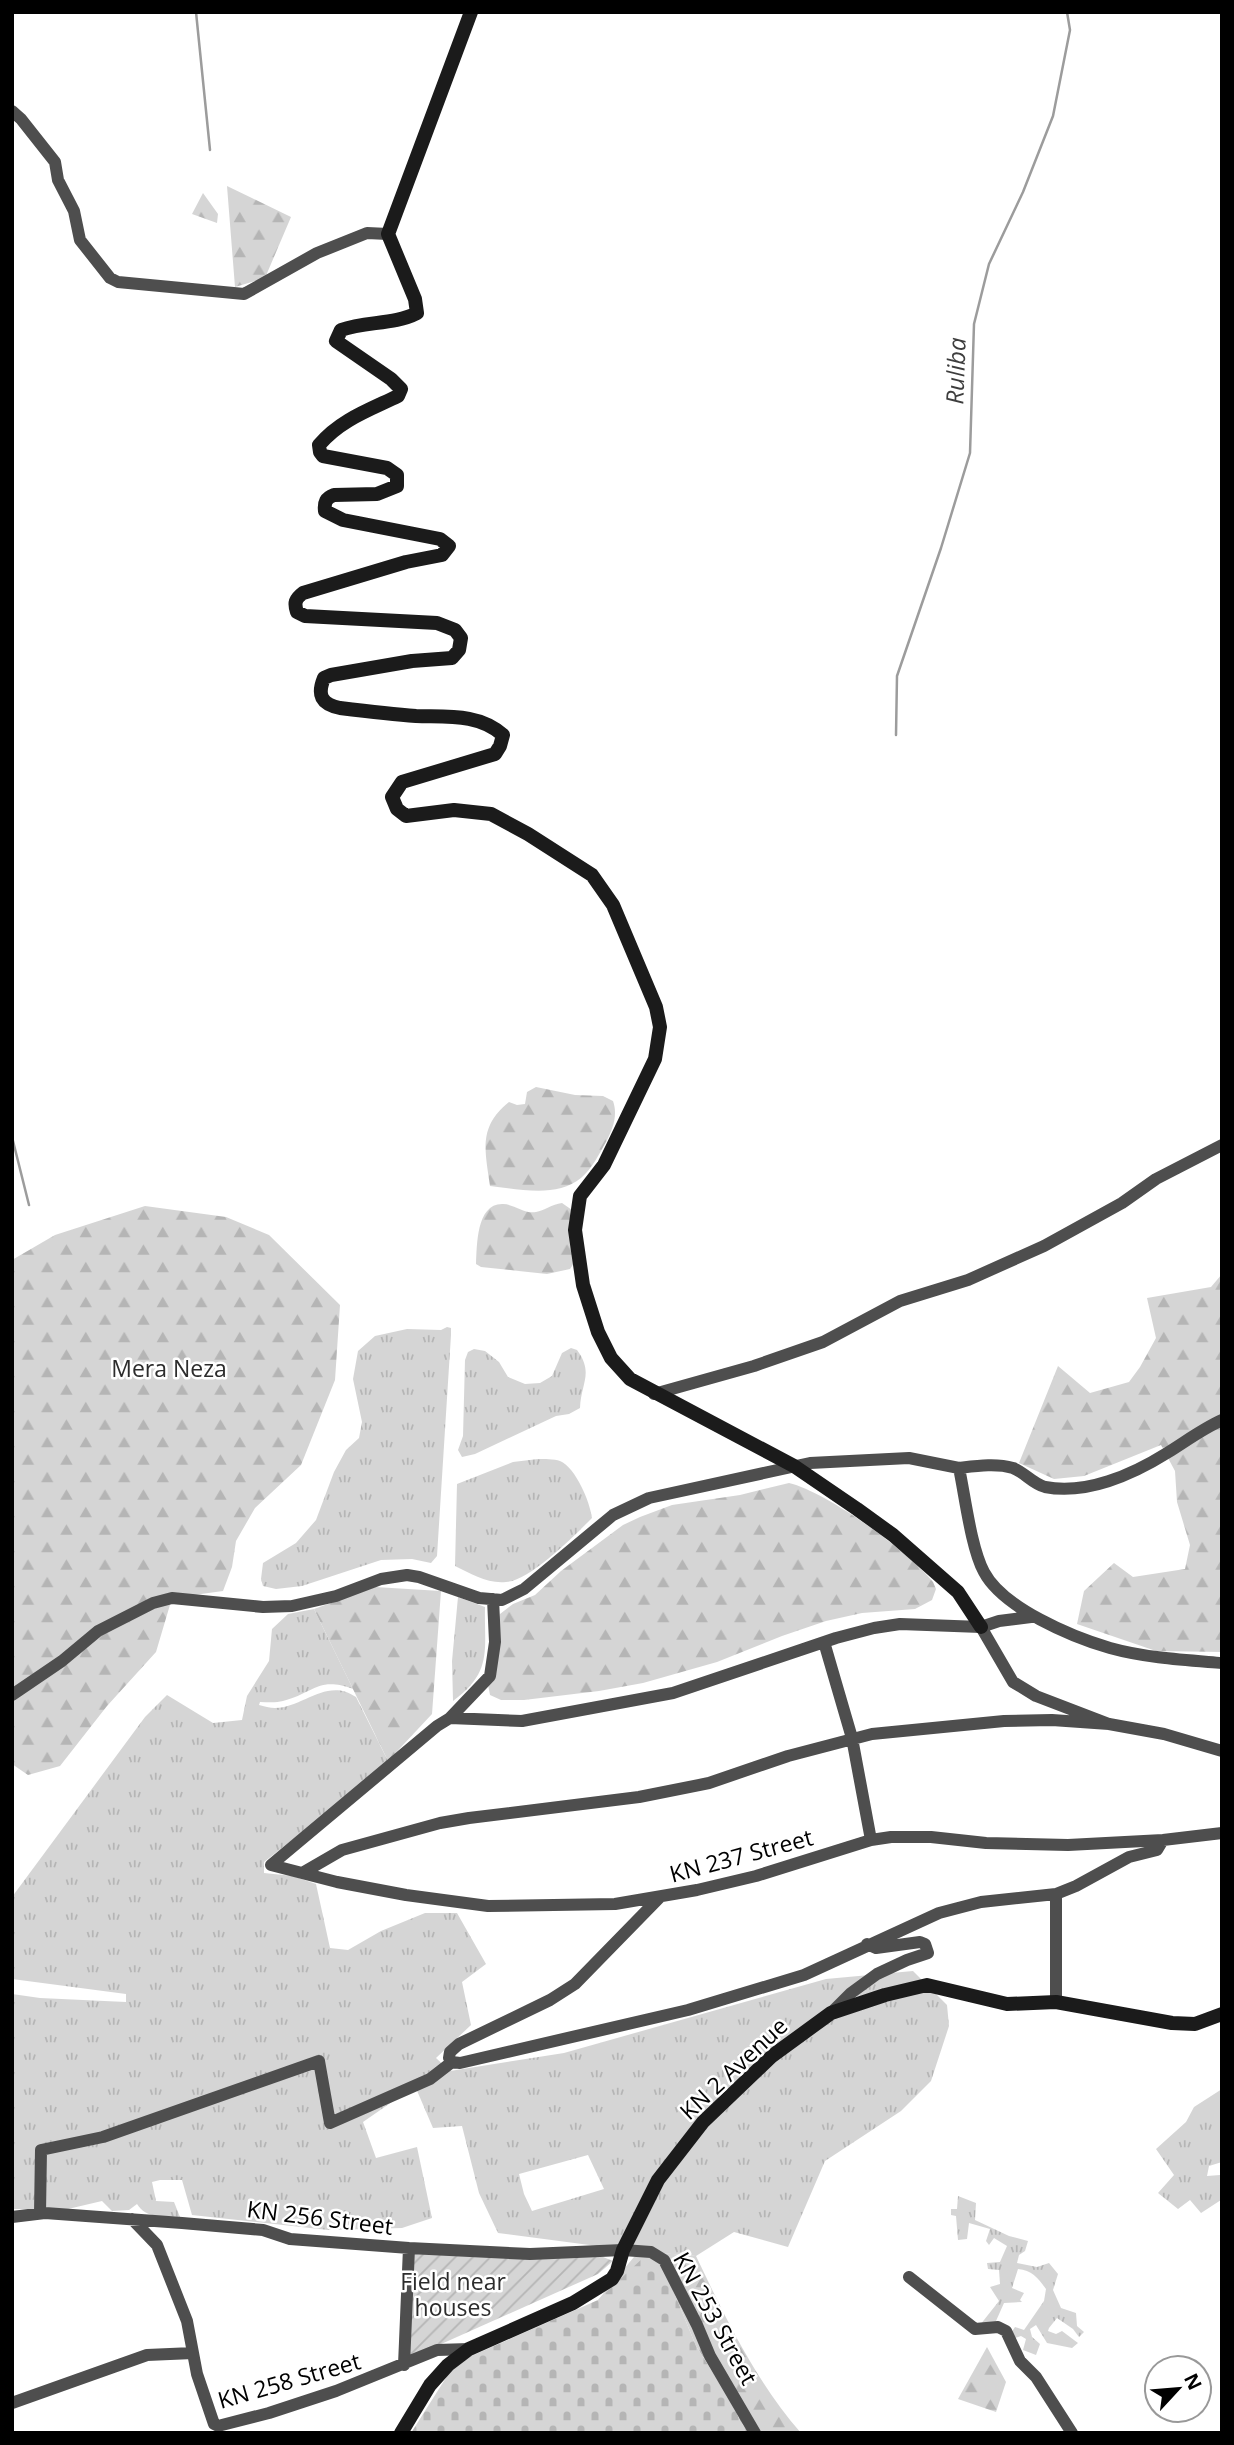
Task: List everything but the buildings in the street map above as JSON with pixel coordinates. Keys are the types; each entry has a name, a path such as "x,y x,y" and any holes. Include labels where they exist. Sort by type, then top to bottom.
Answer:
{"street":[{"path":"471,12 388,234 415,299 417,313 406,319 353,325 341,330 335,341 401,389 398,396 345,421 319,445 323,456 387,468 397,475 397,485 377,494 334,495 327,498 325,511 343,520 440,539 449,546 442,555 405,562 303,593 297,598 295,605 297,612 305,616 437,623 455,630 461,638 459,650 452,659 412,661 331,675 324,678 321,699 330,706 340,708 415,716 460,717 492,725 503,735 495,754 402,782 392,797 397,808 406,816 454,810 491,814 592,875 613,905 656,1007 660,1027 655,1059 604,1165 580,1196 575,1230 583,1285 598,1332 611,1357 630,1379 654,1394 794,1466 875,1521 958,1592 1013,1682 1061,1707 1109,1724"},
{"path":"12,111 55,162 58,180 74,211 82,244 110,278 118,282 244,294 317,253 367,233 388,234"},
{"path":"654,1394 742,1370 823,1342 900,1301 968,1280 1044,1246 1122,1203 1156,1179 1222,1144"},
{"path":"12,1695 62,1661 98,1631 153,1602 172,1598 263,1607 292,1606 336,1596 382,1579 407,1575 479,1598 502,1600 524,1589 612,1515 649,1497 794,1466 909,1458 959,1468 984,1465 1013,1468 1043,1486 1089,1487 1127,1473 1165,1454 1222,1420"},
{"path":"959,1468 972,1536 984,1572 1003,1595 1031,1617 1110,1648 1222,1664"},
{"path":"450,1718 490,1675 495,1642 493,1599"},
{"path":"450,1718 522,1721 673,1693 874,1628 900,1624 981,1627 999,1621 1031,1617"},
{"path":"824,1642 852,1738 871,1840"},
{"name":"KN 237 Street","path":"450,1718 272,1862 272,1867 378,1890 488,1906 615,1905 756,1876 871,1840 891,1837 1068,1845 1163,1840 1222,1833"},
{"path":"304,1872 342,1850 427,1827 469,1818 639,1797 709,1783 788,1756 872,1734 1004,1721 1052,1720 1109,1724 1164,1734 1222,1751"},
{"path":"40,2213 41,2150 103,2137 318,2061 330,2123 430,2079 452,2062 460,2063 688,2010 804,1975 867,1944 959,1906 1056,1894 1129,1857 1157,1850 1163,1840"},
{"path":"1056,1894 1056,2002"},
{"path":"452,2062 450,2052 459,2043 550,2000 575,1984 659,1898"},
{"path":"831,2013 851,1993 877,1974 928,1953 925,1944 920,1942 876,1948 867,1944"},
{"name":"KN 2 Avenue","path":"401,2433 430,2385 448,2364 469,2348 534,2321 600,2288 612,2279 623,2250 658,2180 703,2122 772,2056 831,2013 885,1994 928,1985 1007,2004 1056,2002 1172,2023 1195,2024 1222,2014"},
{"name":"KN 256 Street","path":"12,2217 40,2213 132,2219 263,2230 290,2239 409,2248 530,2254 623,2250"},
{"name":"KN 258 Street","path":"132,2219 157,2245 187,2321 197,2374 214,2424 218,2426 287,2407 438,2350 469,2348"},
{"path":"404,2365 409,2248"},
{"name":"KN 253 Street","path":"623,2250 651,2252 664,2260 710,2356 755,2433"},
{"path":"909,2277 975,2329 998,2327 1006,2331 1020,2361 1036,2377 1072,2433"},
{"path":"12,2403 147,2355 193,2353"}],"green space":[{"path":"227,186 291,217 265,278 235,287"},
{"path":"203,193 218,214 217,223 192,214"},
{"path":"536,1087 575,1095 603,1096 613,1101 615,1117 609,1137 589,1170 571,1184 537,1191 490,1186 486,1140 492,1121 509,1102 525,1104 527,1092"},
{"path":"562,1203 572,1210 576,1260 570,1269 547,1274 481,1267 476,1264 480,1227 488,1210 507,1204 532,1212"},
{"name":"Mera Neza","path":"145,1206 226,1217 269,1235 340,1305 335,1380 301,1465 255,1508 236,1541 232,1567 223,1591 172,1598 156,1652 107,1706 60,1766 28,1775 12,1764 12,1260 55,1235"},
{"path":"1222,1274 1222,1652 1156,1651 1077,1624 1084,1591 1114,1563 1133,1577 1185,1569 1190,1545 1177,1502 1175,1471 1161,1445 1084,1476 1054,1479 1019,1463 1058,1366 1090,1393 1129,1382 1156,1338 1147,1298 1211,1287"},
{"path":"451,1328 451,1335 437,1556 431,1563 412,1559 381,1560 302,1586 276,1589 263,1586 263,1563 296,1543 316,1520 334,1472 346,1450 359,1438 362,1422 353,1379 358,1351 375,1336 407,1329 441,1330"},
{"path":"571,1348 577,1350 585,1365 580,1408 569,1414 556,1416 475,1454 462,1457 458,1450 463,1436 465,1360 468,1352 474,1349 485,1351 499,1362 508,1377 525,1384 540,1383 552,1376 562,1353"},
{"path":"552,1459 566,1465 577,1478 592,1518 552,1556 516,1580 493,1581 455,1566 457,1484 513,1462"},
{"path":"789,1483 845,1510 886,1539 933,1582 936,1589 932,1600 915,1609 862,1613 826,1621 717,1662 643,1683 524,1700 501,1700 490,1695 488,1685 500,1614 513,1604 535,1595 561,1571 623,1525 672,1505 740,1495"},
{"path":"375,1587 441,1591 432,1714 388,1761 314,1609"},
{"path":"458,1597 485,1607 485,1648 484,1659 475,1680 453,1701 452,1661"},
{"path":"314,1609 353,1689 341,1685 324,1685 293,1698 260,1702 259,1705 273,1708 286,1706 325,1691 345,1692 356,1697 388,1761 371,1778 264,1862 264,1873 293,1876 316,1884 330,1948 348,1950 381,1931 425,1913 457,1913 486,1964 462,1982 471,2025 436,2058 450,2071 564,2053 826,1979 913,1971 947,2005 949,2026 931,2081 901,2111 825,2161 788,2247 734,2232 696,2256 498,2233 479,2193 462,2126 433,2128 415,2086 363,2122 376,2158 417,2147 432,2218 402,2228 328,2230 192,2215 182,2180 152,2182 156,2201 174,2202 180,2217 150,2214 137,2204 129,2210 112,2211 102,2201 68,2209 12,2209 12,1994 126,2002 126,1994 12,1979 12,1897 145,1717 167,1695 213,1723 242,1720 247,1696 269,1661 272,1629 288,1614","holes":["588,2155 604,2189 532,2211 519,2174"]},
{"path":"1222,2089 1222,2162 1209,2166 1207,2176 1220,2175 1221,2200 1201,2213 1190,2200 1178,2209 1158,2193 1174,2175 1156,2149 1186,2122 1194,2107"},
{"path":"958,2196 976,2203 975,2220 1009,2236 1028,2241 1017,2263 1037,2267 1049,2263 1058,2274 1053,2290 1061,2308 1076,2313 1077,2326 1084,2332 1079,2337 1073,2329 1057,2318 1048,2331 1056,2334 1062,2331 1078,2343 1072,2348 1047,2343 1036,2325 1030,2329 1032,2337 1040,2344 1036,2355 1023,2350 1026,2339 1021,2336 1015,2338 1011,2333 1015,2327 1024,2330 1044,2301 1046,2289 1034,2275 1023,2270 1018,2269 1012,2288 1024,2293 1020,2300 1022,2302 1004,2303 992,2330 980,2325 999,2301 990,2287 1000,2284 999,2270 988,2269 987,2263 1000,2262 1007,2246 994,2238 989,2245 986,2241 990,2229 969,2223 967,2239 958,2240 956,2216 951,2215 951,2209 957,2209"},
{"path":"639,2251 696,2256 755,2370 801,2433 750,2433 740,2421 733,2404 696,2346 671,2285 598,2300"},
{"name":"Field near houses","path":"411,2253 603,2257 613,2261 598,2274 410,2358"},
{"path":"645,2256 674,2260 671,2285 696,2346 733,2404 740,2421 750,2433 411,2433 449,2373 469,2357 598,2300"},
{"path":"987,2347 1006,2382 996,2412 958,2399"}],"waterway":[{"path":"196,12 210,150"},
{"name":"Ruliba","path":"896,735 897,676 970,453 974,324 989,264 1023,192 1053,116 1070,30 1067,12"},
{"path":"12,1137 29,1205"}]}
